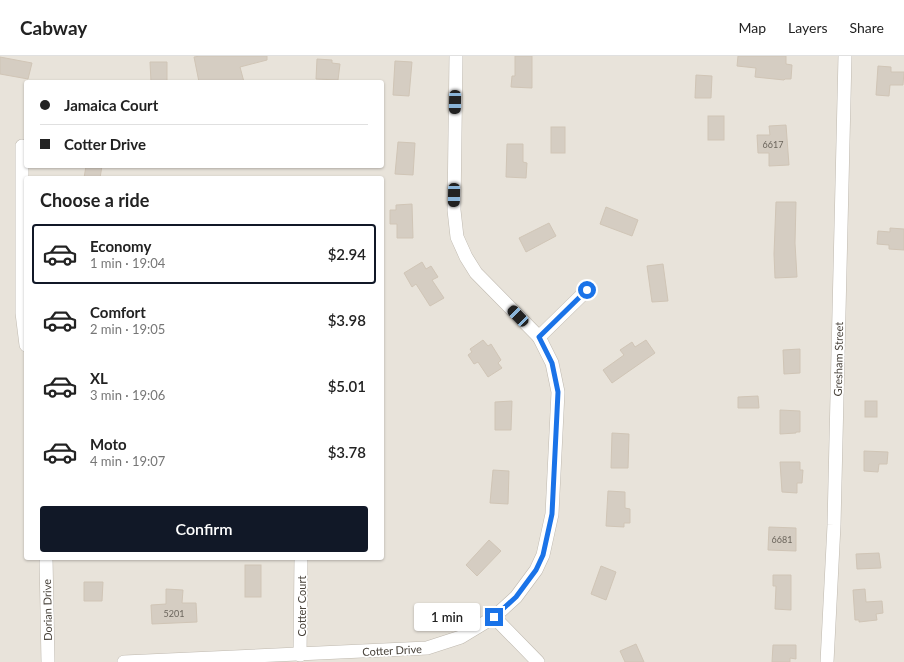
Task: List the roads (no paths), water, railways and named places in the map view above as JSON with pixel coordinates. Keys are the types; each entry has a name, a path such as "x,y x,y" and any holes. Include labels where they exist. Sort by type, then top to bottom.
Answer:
{"street":[{"name":"Cotter Drive","path":"124,662 427,648 461,637 494,617 516,597 536,570 543,555 552,514 558,392 552,363 539,337 476,273 466,258 457,237 454,210 456,56"},
{"name":"Gresham Street","path":"827,662 834,525 845,56"},
{"path":"22,146 22,313 24,329"},
{"path":"539,337 587,290"},
{"name":"Dorian Drive","path":"46,560 48,662"},
{"name":"Cotter Court","path":"300,655 301,560"},
{"path":"494,617 538,662"}]}
